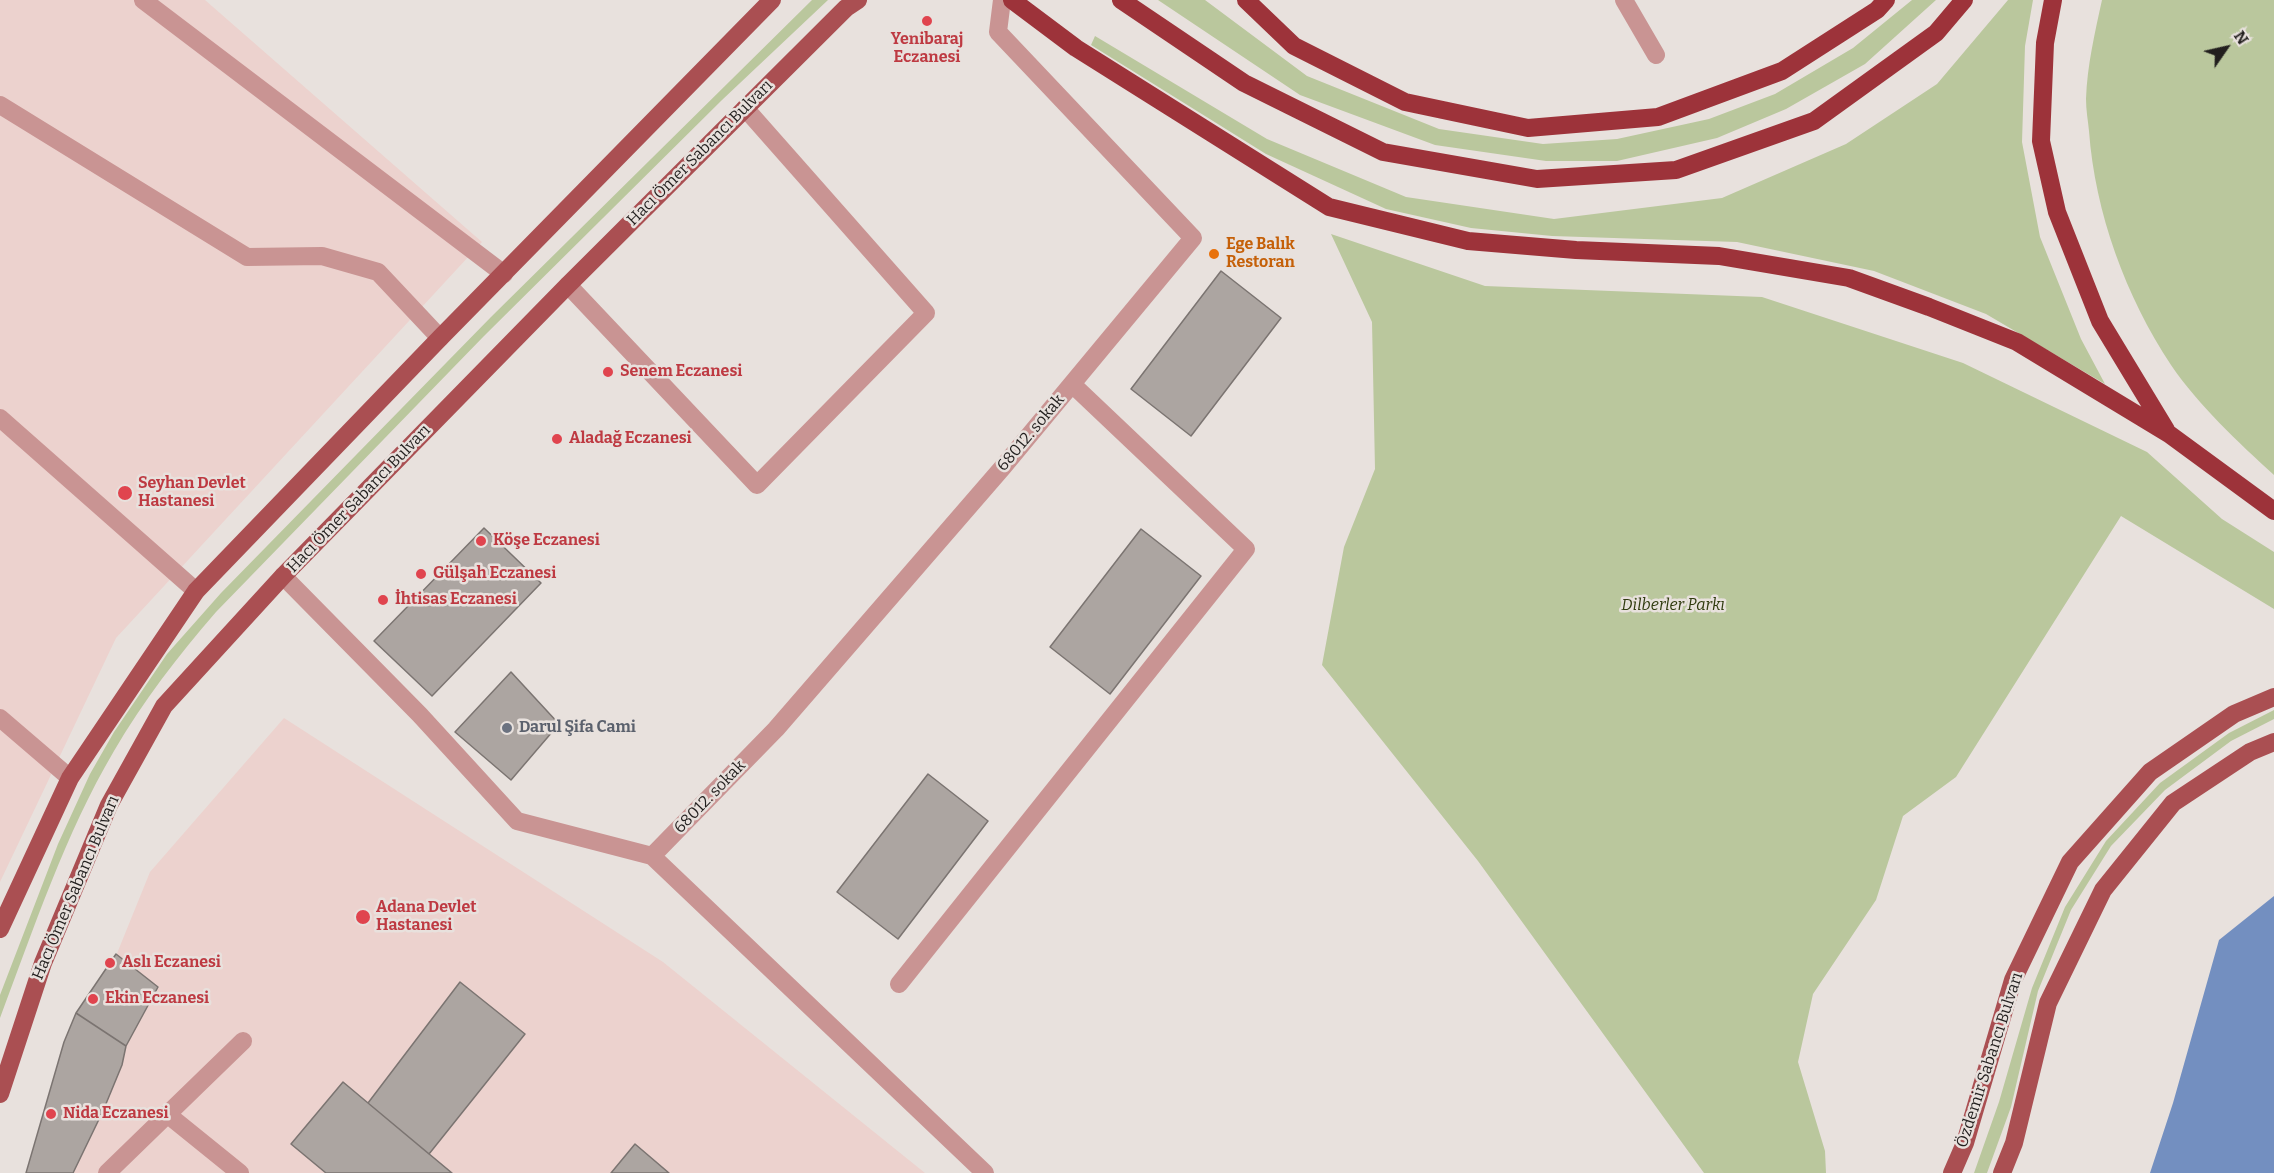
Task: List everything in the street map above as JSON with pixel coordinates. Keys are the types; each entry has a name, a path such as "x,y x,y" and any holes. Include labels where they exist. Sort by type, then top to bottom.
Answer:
{"highway":[{"path":"1012,0 1076,48 1329,207 1468,241 1576,250 1719,256 1850,278 1929,306 2017,342 2169,434 2274,511"},
{"path":"1121,0 1244,83 1383,152 1537,179 1676,170 1814,122 1936,33 1964,0"},
{"path":"1246,0 1294,46 1405,102 1528,128 1658,117 1782,71 1876,10 1886,0"},
{"path":"2053,0 2045,43 2041,141 2057,212 2100,321 2169,434"}],"main road":[{"path":"0,929 70,778 196,591 440,338 772,0"},
{"name":"Hacı Ömer Sabancı Bulvarı","path":"0,1094 43,963 109,805 164,706 283,576 568,285 846,8 858,0"},
{"name":"Özdemir Sabancı Bulvarı","path":"1952,1173 1965,1143 2013,980 2070,862 2150,772 2234,714 2274,697"},
{"path":"2002,1173 2014,1143 2048,1003 2103,890 2173,803 2250,752 2274,742"}],"street":[{"path":"143,0 167,9 504,274"},
{"name":"68012. sokak","path":"652,856 776,729 1003,467 1193,238 998,32 1002,0"},
{"path":"1624,0 1656,55"},
{"path":"0,105 247,257 322,256 378,272 440,338"},
{"path":"568,285 757,485 926,313 745,108"},
{"path":"899,984 1246,549 1072,384"},
{"path":"0,418 196,591"},
{"path":"283,576 420,715 517,822 652,856 973,1169"},
{"path":"0,718 70,778"},
{"path":"107,1173 243,1041"},
{"path":"167,1114 240,1173"}],"shaded area":[{"name":"Seyhan Devlet Hastanesi","path":"0,0 205,0 482,242 116,638 0,882"},
{"name":"Adana Devlet Hastanesi","path":"284,718 663,962 925,1173 28,1173 150,872"}],"green space":[{"path":"812,0 828,0 722,100 484,336 216,612 188,645 137,714 96,783 51,882 0,1018 0,995 58,844 90,774 114,732 167,654 221,593 491,317"},
{"path":"1158,0 1205,0 1307,76 1439,129 1543,144 1617,139 1709,119 1775,94 1853,48 1912,0 1936,0 1865,64 1786,109 1717,138 1617,161 1546,161 1435,145 1300,95"},
{"path":"2008,0 2033,0 2025,46 2022,142 2040,237 2081,339 2105,384 1986,314 1874,271 1737,242 1552,236 1471,228 1386,209 1266,154 1091,45 1095,36 1267,139 1406,197 1554,219 1722,198 1846,144 1937,84"},
{"path":"2102,0 2274,0 2274,475 2206,409 2171,365 2140,311 2115,253 2092,162 2086,103 2090,62"},
{"name":"Dilberler Parkı","path":"1331,234 1485,286 1762,297 1963,363 2147,452 2222,519 2274,552 2274,609 2121,516 1956,777 1903,816 1876,900 1813,994 1798,1062 1825,1151 1826,1173 1704,1173 1478,861 1322,665 1344,547 1375,469 1372,322"},
{"path":"2274,710 2274,719 2231,741 2165,790 2111,846 2071,910 2038,991 2011,1107 1987,1173 1974,1173 1999,1102 2032,988 2065,907 2106,841 2160,783 2229,733"}],"water":[{"path":"2274,896 2274,1173 2150,1173 2173,1103 2219,940"}],"building":[{"path":"1221,271 1281,318 1191,436 1131,389"},
{"path":"484,528 541,583 432,696 374,641"},
{"path":"1141,529 1201,576 1110,694 1050,647"},
{"name":"Darul Şifa Cami","path":"511,672 559,724 511,780 455,732"},
{"path":"928,774 988,821 898,939 837,892"},
{"path":"116,954 158,987 126,1046 76,1013"},
{"path":"460,982 525,1034 429,1154 368,1103"},
{"path":"76,1013 126,1046 122,1065 73,1173 26,1173 64,1042"},
{"path":"343,1082 452,1173 326,1173 291,1144"},
{"path":"635,1144 669,1173 611,1173"}],"place":[{"name":"Yenibaraj Eczanesi","path":"927,21"},
{"name":"Ege Balık Restoran","path":"1214,254"},
{"name":"Senem Eczanesi","path":"608,372"},
{"name":"Aladağ Eczanesi","path":"557,439"},
{"name":"Seyhan Devlet Hastanesi","path":"125,493"},
{"name":"Köşe Eczanesi","path":"481,541"},
{"name":"Gülşah Eczanesi","path":"421,574"},
{"name":"İhtisas Eczanesi","path":"383,600"},
{"name":"Darul Şifa Cami","path":"507,728"},
{"name":"Adana Devlet Hastanesi","path":"363,917"},
{"name":"Aslı Eczanesi","path":"110,963"},
{"name":"Ekin Eczanesi","path":"93,999"},
{"name":"Nida Eczanesi","path":"51,1114"}]}
